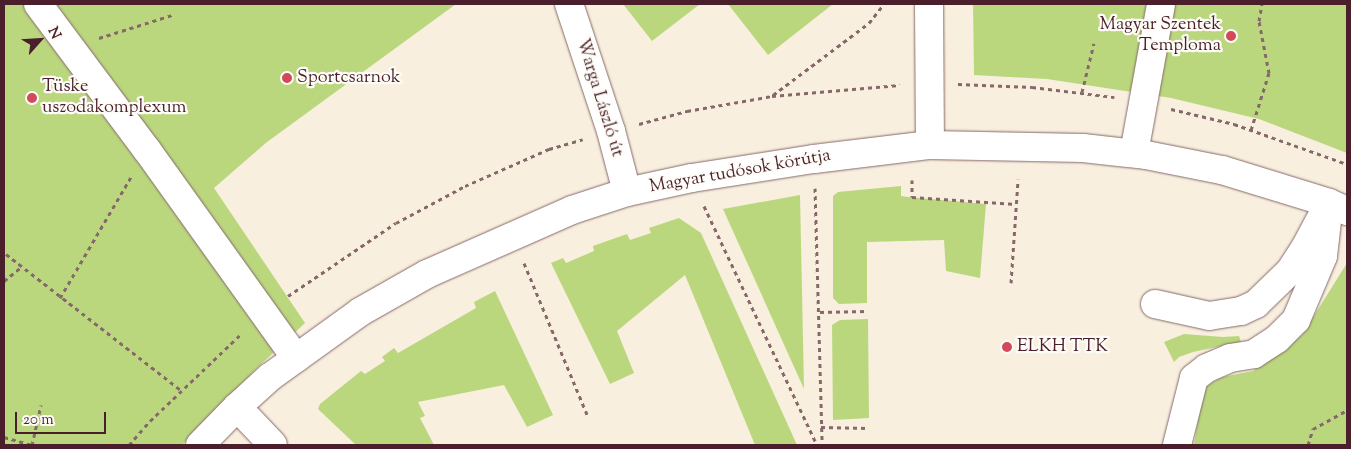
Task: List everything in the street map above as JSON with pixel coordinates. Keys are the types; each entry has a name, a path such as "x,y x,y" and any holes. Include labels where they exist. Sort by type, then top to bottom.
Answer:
{"street":[{"path":"38,4 147,150 296,358"},
{"name":"Warga László út","path":"569,4 611,131 627,192"},
{"path":"929,4 930,145"},
{"path":"1134,153 1161,4"},
{"name":"Magyar tudósok körútja","path":"200,445 237,407 296,358 376,302 427,274 510,235 572,210 627,192 692,178 814,159 930,145 1083,148 1134,153 1222,170 1338,207"},
{"path":"1156,304 1209,316 1241,311 1256,304 1290,271 1338,207"},
{"path":"1177,445 1194,378 1208,368 1230,358 1254,354 1277,339 1296,320 1323,256 1338,207"},
{"path":"237,407 273,445"}],"path":[{"path":"772,96 861,29 884,4"},
{"path":"1251,130 1270,73 1259,21 1262,4"},
{"path":"70,47 172,15"},
{"path":"1082,92 1094,43"},
{"path":"930,83 1032,87 1082,92 1143,102 1251,130 1347,164"},
{"path":"60,298 147,150"},
{"path":"814,159 820,312 822,445"},
{"path":"692,178 817,445"},
{"path":"1011,284 1018,179"},
{"path":"912,180 912,197 1016,204"},
{"path":"510,235 526,268 587,414"},
{"path":"6,254 60,298 181,390"},
{"path":"4,281 21,267"},
{"path":"820,312 867,311"},
{"path":"4,437 32,445 41,405"},
{"path":"1308,445 1313,429 1347,410"},
{"path":"821,427 869,428"}],"green space":[{"path":"4,4 456,4 267,142 214,188 305,323 257,368 182,445 4,445"},
{"path":"623,4 700,4 652,41"},
{"path":"728,4 833,4 768,55"},
{"path":"973,4 1347,4 1347,153 1259,119 1171,98 1047,79 974,75"},
{"path":"901,186 901,196 986,204 980,278 946,271 944,240 867,242 867,303 839,304 833,298 833,196 838,192"},
{"path":"800,195 804,389 723,209"},
{"path":"679,218 701,233 797,445 755,445 685,275 617,331 634,373 610,384 551,263 563,258 566,263 594,251 593,246 627,234 630,240 651,233 649,228"},
{"path":"1347,263 1347,445 1194,445 1202,394 1205,387 1222,377 1253,371 1302,335"},
{"path":"495,291 553,415 527,427 504,385 418,402 425,416 420,418 434,445 356,445 318,409 320,404 361,371 365,374 385,361 382,357 394,348 398,353 476,308 474,302"},
{"path":"868,319 869,418 833,420 832,325 840,320"},
{"path":"1184,334 1223,337 1239,336 1241,342 1193,352 1179,357 1174,362 1164,342"}],"place":[{"name":"Magyar Szentek Temploma","path":"1231,36"},
{"name":"Sportcsarnok","path":"287,78"},
{"name":"Tüske uszodakomplexum","path":"32,98"},
{"name":"ELKH TTK","path":"1007,347"}]}
